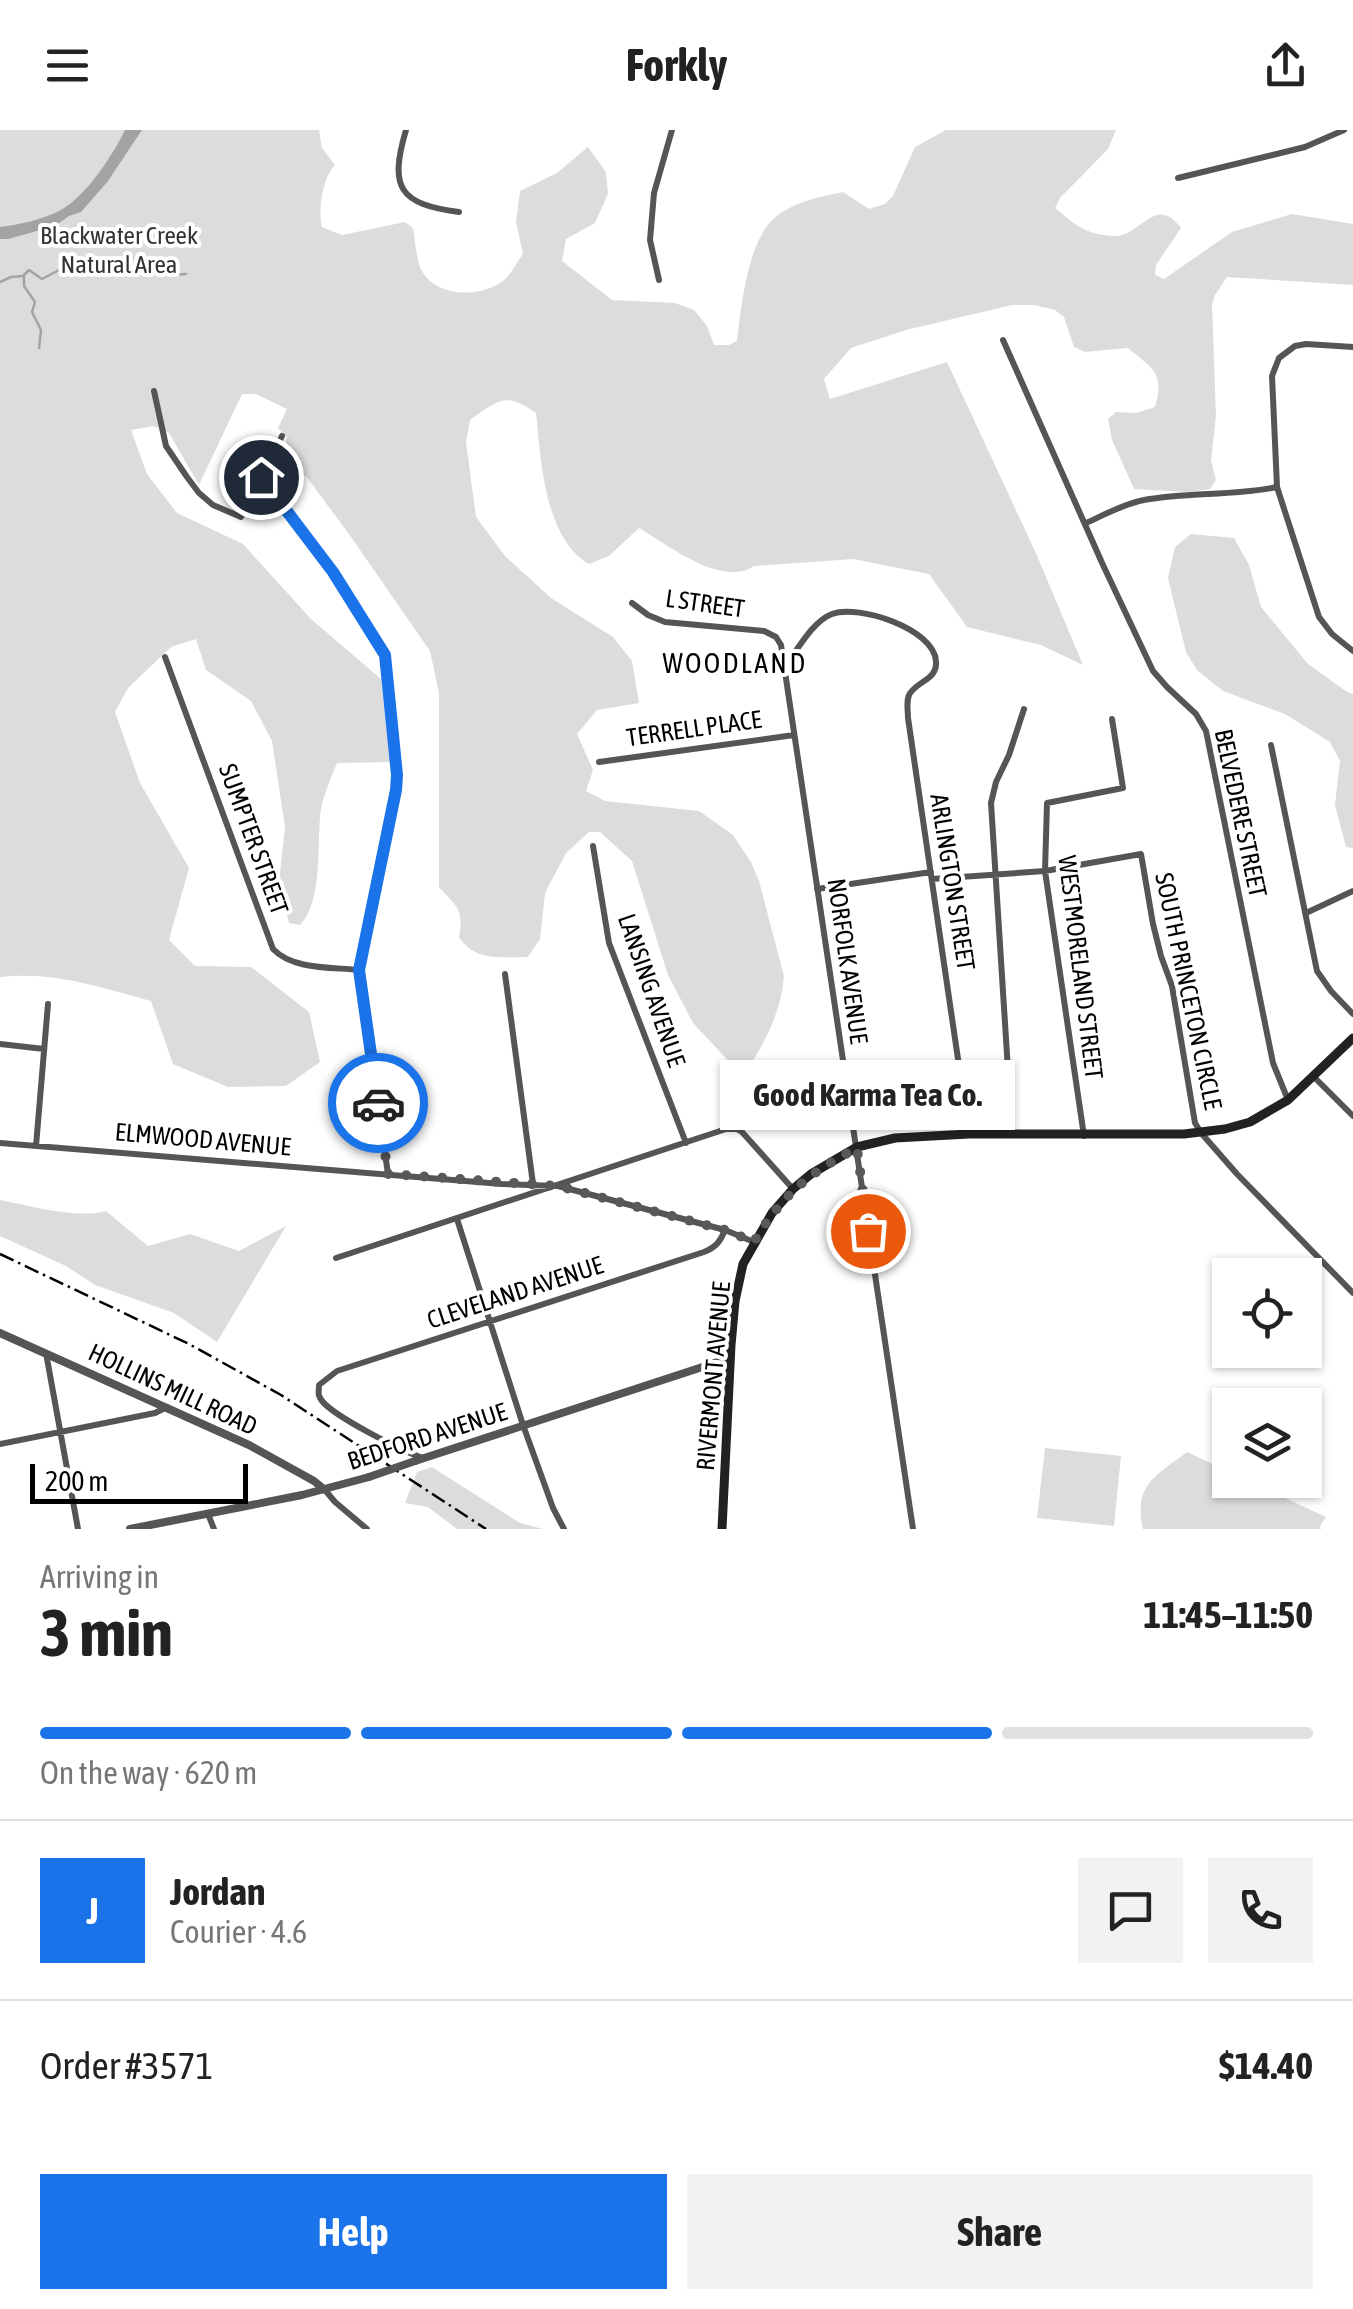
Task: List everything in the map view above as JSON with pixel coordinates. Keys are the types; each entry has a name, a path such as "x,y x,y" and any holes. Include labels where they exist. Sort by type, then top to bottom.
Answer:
{"main road":[{"name":"RIVERMONT AVENUE","path":"722,1529 730,1358 740,1275 754,1242 793,1189 826,1164 857,1148 895,1138 970,1134 1202,1134 1250,1122 1288,1100 1353,1038"}],"street":[{"path":"406,130 397,165 404,190 425,207 459,212"},
{"path":"659,280 650,240 654,193 672,130"},
{"path":"1178,178 1305,148 1344,130"},
{"name":"BELVEDERE STREET","path":"1003,340 1153,671 1196,714 1206,730 1273,1063 1288,1100"},
{"path":"1353,347 1300,344 1285,350 1274,365 1272,376 1277,488 1319,616 1332,634 1353,651"},
{"path":"154,391 166,446 199,494 241,517 282,436"},
{"path":"261,477 333,572 385,655 396,790 359,970 388,1174"},
{"path":"1086,523 1145,500 1277,488"},
{"name":"L STREET","path":"632,603 665,622 764,630 776,638"},
{"name":"ARLINGTON STREET","path":"786,666 818,624 836,612 853,610 876,616 922,636 933,648 934,674 910,692 907,703 970,1134"},
{"name":"NORFOLK AVENUE","path":"776,638 786,666 913,1529"},
{"name":"SUMPTER STREET","path":"165,657 273,949 291,962 359,970"},
{"path":"1012,1135 991,803 1024,709"},
{"name":"WESTMORELAND STREET","path":"1084,1136 1045,871 1047,803 1123,788 1112,719"},
{"name":"TERRELL PLACE","path":"599,762 794,735"},
{"path":"1271,745 1317,971 1353,1014"},
{"name":"LANSING AVENUE","path":"593,846 609,943 686,1144"},
{"name":"SOUTH PRINCETON CIRCLE","path":"1045,871 1141,854 1153,924 1172,986 1195,1123 1202,1134"},
{"path":"817,889 932,875 1045,871"},
{"path":"1306,913 1353,891"},
{"path":"506,974 533,1184"},
{"path":"36,1146 48,1004"},
{"path":"0,1044 44,1048"},
{"path":"962,1074 1008,1070"},
{"path":"1314,1076 1353,1116"},
{"path":"336,1258 726,1129 737,1129 748,1137 793,1189"},
{"path":"1202,1134 1236,1174 1350,1284 1353,1294"},
{"name":"ELMWOOD AVENUE","path":"0,1143 558,1186 725,1230 754,1242"},
{"path":"457,1219 523,1425 564,1529"},
{"name":"CLEVELAND AVENUE","path":"419,1459 340,1415 323,1402 318,1394 320,1386 337,1371 704,1252 720,1242 725,1230"},
{"name":"HOLLINS MILL ROAD","path":"0,1333 249,1445 325,1490"},
{"path":"46,1353 78,1529"},
{"name":"BEDFORD AVENUE","path":"130,1529 368,1478 730,1358"},
{"path":"0,1444 155,1413 167,1407"},
{"path":"325,1490 367,1529"},
{"path":"208,1514 214,1529"}],"green space":[{"name":"Blackwater Creek Natural Area","path":"0,130 319,130 322,148 335,165 322,194 322,227 342,235 405,222 413,228 420,267 426,277 435,285 458,292 483,290 507,277 523,254 516,222 520,191 557,173 588,147 606,172 608,194 595,223 566,239 562,261 612,300 675,303 694,310 707,326 714,345 737,341 753,256 767,226 777,216 800,203 843,192 869,209 885,204 893,196 915,147 946,130 1116,130 1108,149 1055,208 1083,229 1114,236 1128,233 1157,215 1172,219 1181,228 1156,265 1155,275 1164,279 1232,232 1292,214 1353,224 1353,285 1227,277 1212,305 1216,416 1211,460 1216,480 1210,489 1134,489 1112,440 1108,419 1116,412 1136,413 1155,407 1159,386 1155,373 1128,348 1085,352 1074,347 1064,317 1055,310 1012,305 906,330 851,348 824,379 830,399 947,362 1083,665 1041,645 967,627 929,574 853,559 754,566 727,572 695,562 639,528 609,556 589,564 562,536 554,517 543,474 536,413 509,400 488,407 470,420 466,442 476,517 505,556 551,598 613,637 632,661 639,703 597,710 577,734 593,770 586,791 605,801 699,811 733,835 751,862 784,976 772,1025 747,1070 737,1070 693,1023 668,975 632,861 600,832 589,832 566,853 545,893 540,939 528,957 481,954 459,937 458,909 439,887 439,693 430,651 306,476 280,467 287,437 278,428 287,409 256,394 242,394 199,485 169,433 154,426 131,430 147,474 177,513 243,544 311,619 381,679 390,762 337,763 321,809 313,901 300,925 289,923 279,881 285,827 272,741 251,701 206,670 196,639 171,647 128,688 115,712 140,783 189,868 169,940 195,966 251,967 309,1012 320,1062 286,1086 228,1087 173,1064 151,1001 58,978 0,977"},
{"path":"1191,534 1234,538 1249,565 1261,607 1308,664 1353,694 1353,848 1346,847 1335,805 1340,761 1330,742 1285,714 1223,691 1197,670 1186,652 1168,578 1175,547"},
{"path":"0,1200 67,1213 106,1211 148,1246 190,1234 239,1251 286,1226 217,1342 174,1313 95,1285 66,1266 0,1236"},
{"path":"1045,1448 1121,1456 1114,1526 1037,1518"},
{"path":"1187,1452 1212,1464 1212,1498 1285,1498 1326,1517 1321,1529 1143,1529 1141,1501 1157,1475"},
{"path":"432,1467 520,1523 543,1529 457,1529 428,1507 405,1503 417,1472"}],"shaded area":[{"path":"125,130 142,130 108,181 81,212 55,226 0,239 0,227 39,219 70,204 98,174"}],"waterway":[{"path":"0,282 23,276 29,270 42,279 59,270 68,274 80,259 88,258 130,271 186,274"},
{"path":"24,277 24,286 35,302 32,312 41,330 39,348"}],"railway":[{"path":"0,1254 189,1344 281,1395 486,1529"}],"way so far":[{"path":"378,1103 388,1174 558,1186 725,1230 754,1242 793,1189 826,1164 857,1148 868,1231"}],"place":[{"name":"Good Karma Tea Co.","path":"868,1231"}],"district":[{"name":"WOODLAND","path":"735,663"}],"route":[{"path":"261,477 333,572 380,645 387,665 396,790 359,970 378,1103"}]}
